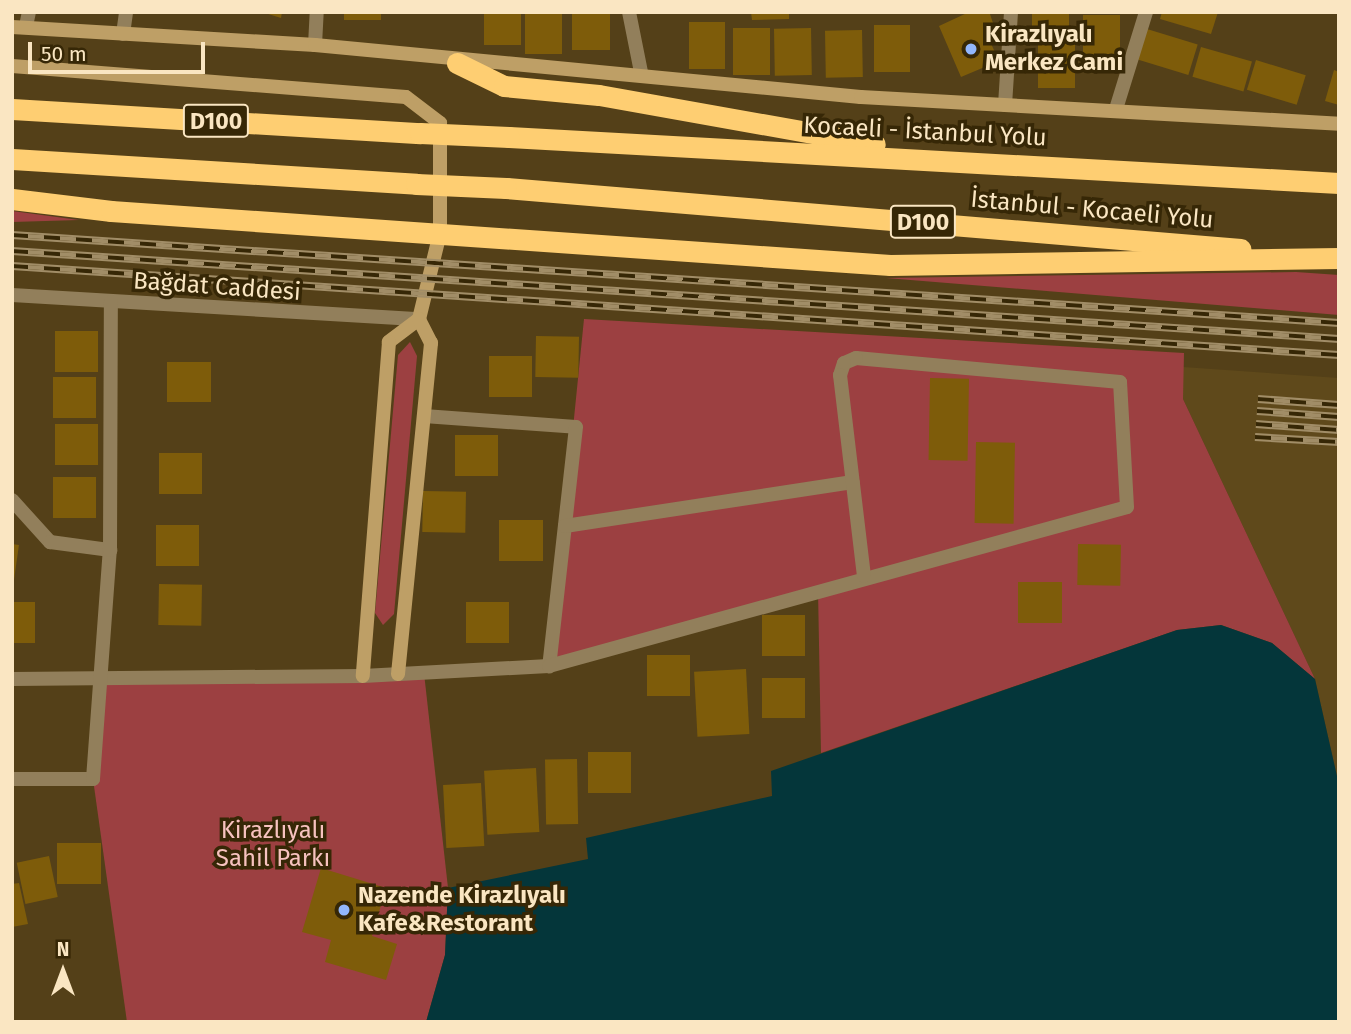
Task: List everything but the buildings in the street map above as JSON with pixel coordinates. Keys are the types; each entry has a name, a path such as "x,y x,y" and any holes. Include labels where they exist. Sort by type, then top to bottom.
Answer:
{"highway":[{"path":"457,63 504,86 599,95 963,159"},
{"name":"Kocaeli - İstanbul Yolu","path":"12,108 420,133 963,159 1339,183"},
{"name":"İstanbul - Kocaeli Yolu","path":"12,159 506,188 1339,257"},
{"path":"12,199 890,265 1339,257"}],"street":[{"path":"123,34 126,12"},
{"path":"315,45 317,12"},
{"path":"629,12 641,72"},
{"path":"1005,105 1011,12"},
{"path":"1116,109 1146,12"},
{"path":"22,22 123,34 315,45 457,63 641,72 1005,105 1116,109 1339,124"},
{"path":"12,66 406,97 440,123 440,233 419,319 389,342 363,676"},
{"name":"Bağdat Caddesi","path":"12,295 419,319"},
{"path":"12,779 93,779 110,550 111,302"},
{"path":"398,674 431,343 419,319"},
{"path":"12,679 363,676 549,666 864,576 1127,507 1120,382 856,358 844,363 840,375 864,576"},
{"path":"424,416 576,427 549,666"},
{"path":"565,526 853,482"},
{"path":"12,500 50,542 110,550"}],"shaded area":[{"path":"1183,367 1339,378 1339,785 1315,679 1183,399"}],"green space":[{"path":"12,211 79,220 12,222"},
{"path":"1296,272 1339,275 1339,315 886,278"},
{"path":"584,319 1184,353 1183,399 1315,679 1272,643 1221,625 1177,630 821,753 818,590 549,666"},
{"path":"410,342 417,356 394,614 383,625 375,613 398,355"},
{"name":"Kirazlıyalı Sahil Parkı","path":"424,673 448,888 445,955 426,1022 127,1022 93,779 100,677"}],"water":[{"path":"1221,625 1272,643 1315,679 1339,785 1339,1022 426,1022 445,955 448,888 588,859 586,838 772,796 771,771 1177,630"}],"railway":[{"path":"12,235 1339,323"},
{"path":"12,251 1339,339"},
{"path":"12,266 1339,355"},
{"path":"1258,399 1339,405"},
{"path":"1257,411 1339,417"},
{"path":"1256,424 1339,430"},
{"path":"1255,437 1339,442"}],"place":[{"name":"Kirazlıyalı Merkez Cami","path":"971,49"},
{"name":"Nazende Kirazlıyalı Kafe&Restorant","path":"344,910"}]}
